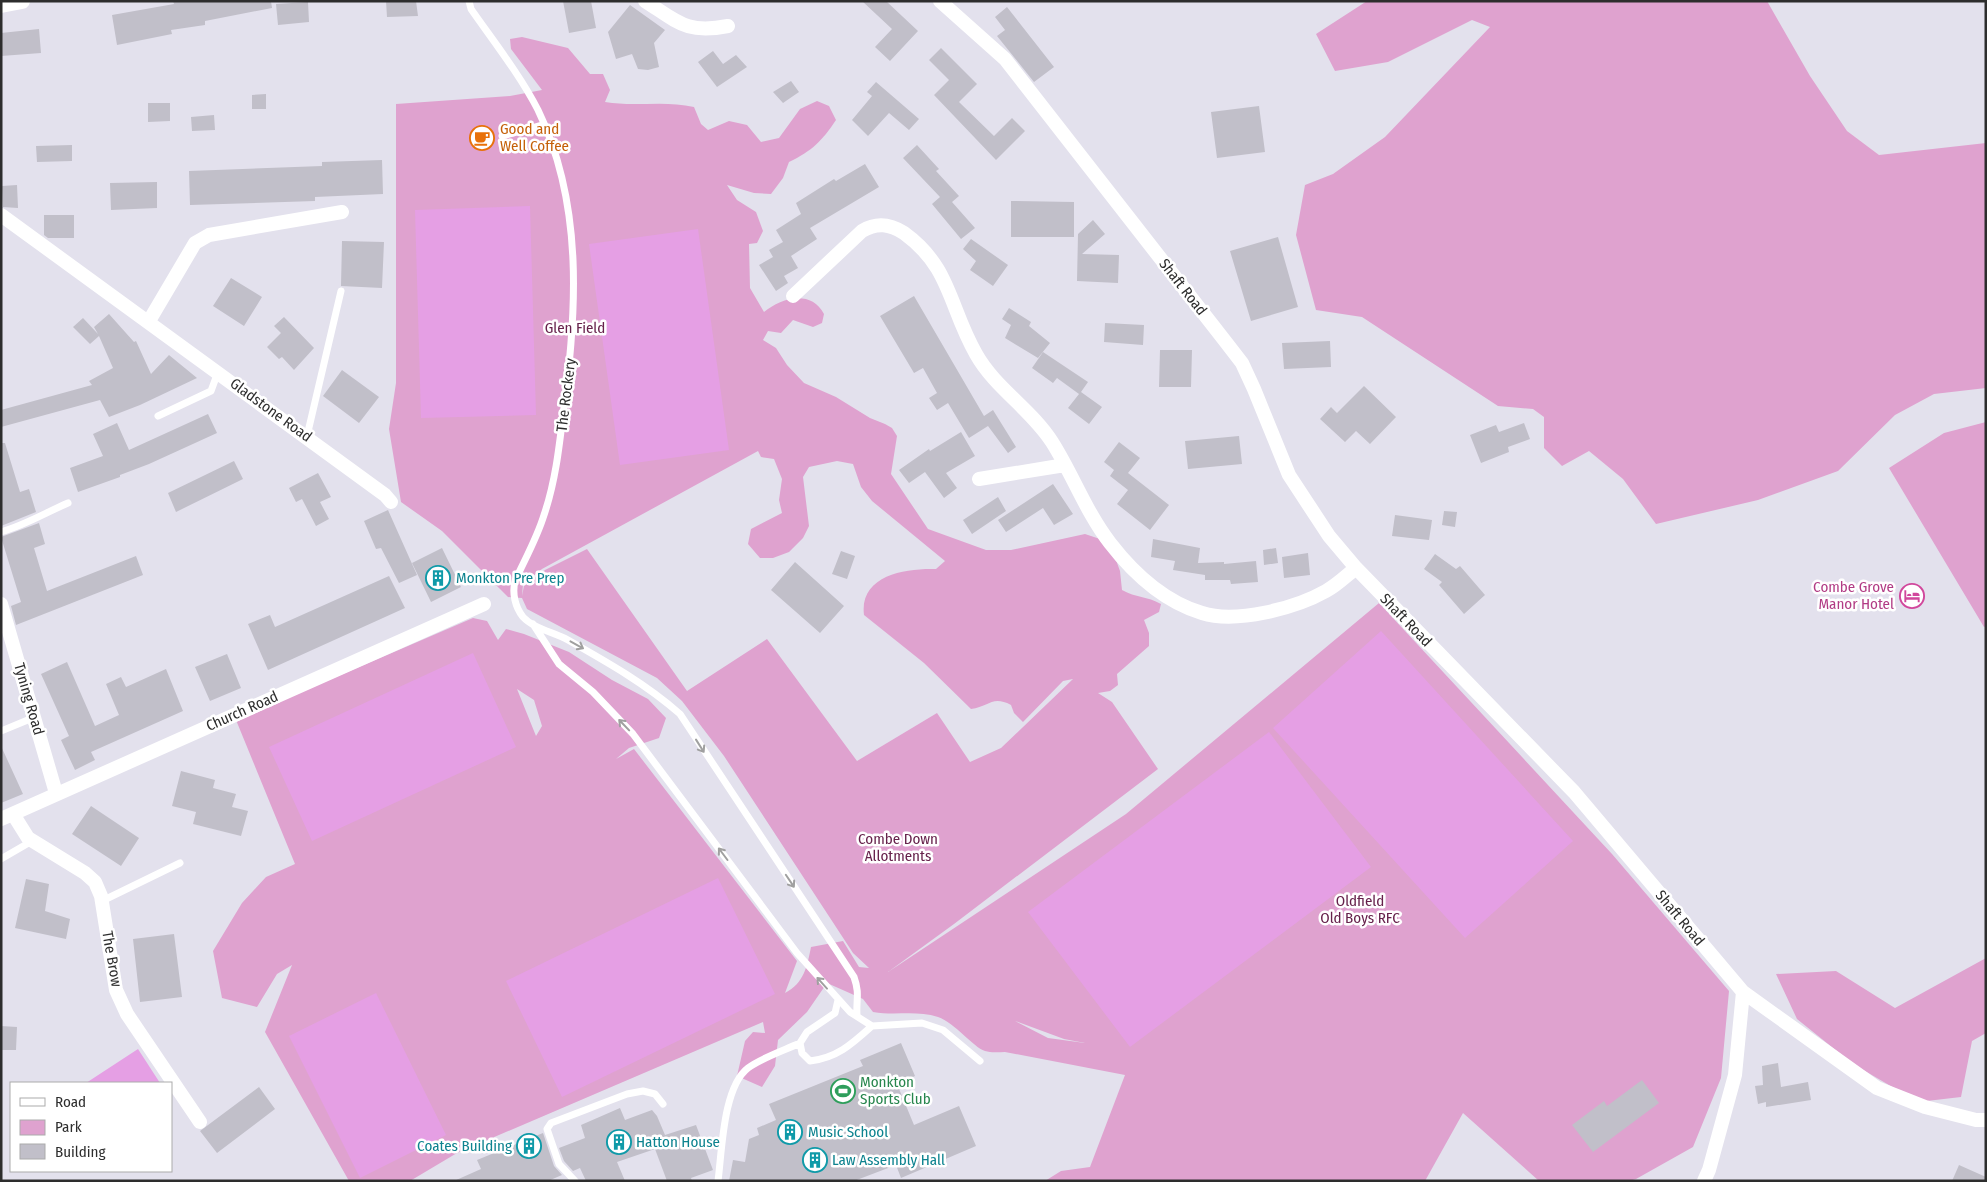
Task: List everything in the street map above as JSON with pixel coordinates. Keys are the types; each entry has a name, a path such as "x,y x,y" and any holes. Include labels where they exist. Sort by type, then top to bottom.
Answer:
{"street":[{"path":"1,5 22,1"},
{"path":"645,1 681,24 697,30 728,26"},
{"name":"Shaft Road","path":"940,1 1005,59 1242,363 1288,475 1329,536 1356,568 1574,792 1743,992 1877,1088 1925,1107 1976,1120 1986,1120"},
{"path":"149,321 195,243 209,235 342,212"},
{"name":"Gladstone Road","path":"1,215 307,436 385,494 391,502"},
{"path":"793,296 862,231 872,225 884,224 896,228 918,243 939,268 977,356 988,371 1043,429 1096,523 1130,566 1174,602 1204,614 1232,616 1259,614 1290,606 1325,592 1356,568"},
{"path":"979,479 1065,465"},
{"name":"Tyning Road","path":"1,604 56,793"},
{"name":"Church Road","path":"7,817 56,793 484,604"},
{"name":"The Brow","path":"7,817 32,842 85,873 95,882 102,901 116,990 123,1006 200,1122"},
{"path":"1704,1181 1709,1170 1735,1075 1743,992"}],"lane":[{"name":"The Rockery","path":"469,1 471,9 516,74 544,125 555,153 570,221 573,333 556,468 545,514 513,590 518,609 524,618 532,624 559,664 593,692 634,734 796,953 838,1000 872,1026"},
{"path":"502,136 544,125"},
{"path":"307,436 341,291"},
{"path":"158,416 212,391 218,372"},
{"path":"1,532 26,524 36,517 68,503"},
{"path":"532,624 558,634 653,690 680,714 854,977 859,990 856,1005 857,1016"},
{"path":"1,731 35,717"},
{"path":"1,859 32,842"},
{"path":"102,901 180,863"},
{"path":"718,1181 726,1118 736,1085 748,1068 800,1043 806,1032 835,1013 838,1000"},
{"path":"800,1043 802,1053 810,1061 828,1059 853,1043 872,1026 922,1023 943,1030 980,1061"},
{"path":"575,1181 560,1164 556,1156 547,1129 551,1122 636,1091 655,1094 663,1104"}],"green space":[{"path":"1367,1 1767,1 1810,76 1847,131 1879,155 1986,143 1986,388 1934,394 1895,415 1838,471 1758,500 1656,524 1623,479 1589,451 1562,466 1544,448 1544,417 1533,409 1498,406 1362,317 1316,310 1296,235 1305,185 1333,174 1385,137 1490,27 1472,20 1388,62 1335,71 1316,34"},
{"path":"522,37 568,48 590,74 603,74 610,90 605,102 672,104 694,107 701,124 708,130 729,121 747,125 761,142 779,138 800,109 817,101 829,106 836,120 816,145 789,162 783,178 771,194 754,193 727,185 737,200 756,212 763,231 757,243 749,244 750,288 764,312 779,303 796,298 812,301 824,314 822,323 813,327 793,320 781,333 768,331 763,340 776,348 787,365 804,383 836,397 870,418 892,428 897,436 891,474 928,529 986,550 1011,550 1085,534 1100,539 1116,560 1120,571 1122,590 1161,604 1159,612 1144,620 1149,633 1149,646 1117,674 1118,685 1110,691 1098,693 1112,702 1158,769 888,972 1126,814 1379,603 1612,854 1729,991 1721,1078 1693,1147 1636,1179 1629,1181 1539,1181 1463,1113 1425,1181 1045,1181 1061,1171 1090,1167 1125,1075 1005,1052 985,1051 980,1049 951,1024 938,1017 922,1014 873,1012 863,999 827,983 807,1012 778,1040 775,1066 762,1087 737,1076 745,1041 753,1032 765,1033 763,1022 457,1153 410,1181 349,1181 265,1032 292,965 277,974 257,1007 222,998 213,951 242,903 266,877 295,864 236,720 473,618 487,621 498,640 506,629 569,652 612,680 648,699 666,718 659,738 629,748 616,759 634,749 797,961 785,993 797,984 804,974 811,947 843,941 859,967 869,968 853,953 724,756 682,701 657,678 527,609 522,598 508,597 442,531 401,502 389,429 396,383 396,104 510,96 542,90 511,49 510,39","holes":["758,451 761,457 774,459 782,479 779,500 782,513 751,529 748,544 760,558 773,558 789,552 803,538 809,526 803,477 809,467 837,461 853,464 861,487 872,501 945,561 936,569 911,570 887,577 877,583 869,591 864,601 864,615 924,663 971,709 995,701 1005,702 1011,705 1014,713 1023,722 1063,681 1073,679 1001,748 970,762 937,713 857,761 767,639 687,691 587,549 545,570 524,586 522,596 523,584 542,569","517,689 534,700 542,726 536,736","1015,1021 1064,1039 1085,1043 1048,1038"]},
{"path":"1986,422 1986,626 1984,627 1889,468 1944,433"},
{"path":"1986,958 1986,1033 1972,1041 1961,1097 1918,1102 1853,1064 1797,1019 1776,974 1836,971 1895,1008"}],"shaded area":[{"path":"530,206 536,415 421,418 415,210"},
{"path":"698,229 729,450 620,465 589,244"},
{"path":"1381,631 1573,841 1465,938 1273,728"},
{"path":"473,653 516,747 312,841 269,747"},
{"path":"1269,732 1371,867 1130,1047 1028,912"},
{"path":"718,878 775,994 562,1097 506,981"},
{"path":"376,993 446,1135 360,1178 289,1036"},
{"path":"138,1049 159,1082 88,1082"}],"building":[{"path":"173,1 271,1 272,8 205,21 205,25 171,30 172,34 117,45 112,15 174,4"},
{"path":"386,1 416,1 418,16 387,17"},
{"path":"563,1 591,1 596,28 569,33"},
{"path":"862,1 886,1 918,31 890,61 875,47 892,29"},
{"path":"308,2 309,22 278,25 276,4"},
{"path":"630,5 665,30 654,43 659,67 648,70 638,69 632,54 616,59 608,32"},
{"path":"1007,7 1054,67 1034,82 997,36 1005,30 995,17"},
{"path":"39,29 41,53 1,56 1,33"},
{"path":"941,48 977,84 959,102 994,136 1012,118 1025,131 996,160 934,95 949,80 929,60"},
{"path":"713,51 723,64 736,55 747,67 717,87 698,62"},
{"path":"791,81 799,92 783,103 773,92"},
{"path":"876,82 919,119 909,130 889,113 868,136 852,120 872,96 867,92"},
{"path":"266,94 266,109 252,109 252,95"},
{"path":"148,103 170,103 170,121 148,122"},
{"path":"1259,106 1265,152 1217,158 1211,112"},
{"path":"214,115 215,130 192,131 191,117"},
{"path":"72,145 72,161 37,162 36,146"},
{"path":"917,145 939,169 936,171 959,196 952,202 975,228 961,239 932,204 940,197 903,158"},
{"path":"382,160 383,194 315,197 315,201 190,205 189,171 322,166 322,162"},
{"path":"865,164 879,187 810,228 817,239 791,256 798,268 784,276 788,283 776,291 759,265 773,257 769,250 783,242 776,230 801,214 796,203 834,179 836,181"},
{"path":"157,182 157,208 111,210 110,183"},
{"path":"17,185 18,208 3,207 2,186"},
{"path":"1011,201 1074,202 1074,237 1011,237"},
{"path":"44,215 74,215 74,238 48,238 44,235"},
{"path":"1093,220 1105,234 1082,254 1119,255 1118,283 1077,281 1078,234"},
{"path":"1278,237 1298,307 1251,321 1230,251"},
{"path":"971,239 1008,265 993,286 970,270 976,261 963,249"},
{"path":"342,241 384,242 382,288 341,286"},
{"path":"231,278 262,297 244,326 213,306"},
{"path":"914,296 984,416 993,410 1016,447 1008,453 988,426 969,438 948,403 937,410 929,398 937,393 923,368 914,373 880,316"},
{"path":"1009,308 1031,322 1029,326 1050,343 1038,358 1005,338 1011,325 1002,319"},
{"path":"109,314 134,342 136,341 151,374 169,355 197,378 140,405 109,417 100,400 1,427 1,410 92,385 89,381 113,368 99,336 90,344 73,327 83,318 98,334 94,327"},
{"path":"284,317 314,348 294,370 282,357 279,359 267,347 281,333 274,326"},
{"path":"1105,323 1144,325 1143,345 1104,342"},
{"path":"1330,341 1331,367 1284,369 1282,343"},
{"path":"1160,350 1192,350 1191,387 1159,387"},
{"path":"1043,352 1088,382 1081,392 1102,407 1089,424 1068,408 1079,394 1057,378 1053,383 1032,368"},
{"path":"342,370 379,397 359,423 323,396"},
{"path":"1364,386 1396,417 1370,444 1356,431 1345,442 1320,419 1331,407 1337,413"},
{"path":"208,414 217,433 120,475 120,477 78,492 70,468 103,456 93,434 117,423 129,450"},
{"path":"1524,423 1530,439 1508,447 1509,452 1481,463 1470,435 1496,425 1499,432"},
{"path":"961,432 975,456 946,473 957,488 944,498 925,472 909,483 899,470 929,449 930,451"},
{"path":"1239,436 1242,464 1188,469 1185,441"},
{"path":"1119,442 1140,458 1128,473 1169,505 1150,530 1117,504 1128,490 1110,476 1114,470 1104,462"},
{"path":"1,443 5,443 20,492 29,489 36,512 1,526"},
{"path":"234,461 243,479 176,512 168,493"},
{"path":"318,473 331,497 320,502 329,519 316,526 302,499 296,502 289,488"},
{"path":"1053,484 1073,514 1054,525 1043,508 1006,532 998,520"},
{"path":"998,497 1006,511 972,534 963,520"},
{"path":"388,510 417,575 399,583 381,548 376,549 364,521"},
{"path":"1444,511 1457,512 1455,527 1442,525"},
{"path":"1395,515 1432,520 1429,540 1392,536"},
{"path":"39,523 45,544 34,548 47,591 136,556 143,575 16,625 11,606 21,602 1,537"},
{"path":"1153,539 1200,548 1198,563 1224,562 1224,564 1256,561 1258,582 1231,584 1230,580 1205,580 1205,575 1173,570 1175,561 1151,557"},
{"name":"Monkton Pre Prep","path":"442,548 461,587 431,602 412,563"},
{"path":"1276,548 1278,563 1264,565 1263,550"},
{"path":"841,551 855,556 847,579 832,574"},
{"path":"1308,553 1310,575 1284,578 1282,557"},
{"path":"1435,554 1456,569 1460,566 1485,595 1464,614 1439,585 1442,582 1424,569"},
{"path":"795,562 844,606 820,633 771,590"},
{"path":"389,576 405,608 268,670 248,624 270,615 275,627"},
{"path":"227,654 241,688 210,701 195,667"},
{"path":"67,662 95,726 119,715 106,684 121,677 126,687 166,669 183,711 91,752 95,760 75,770 61,740 69,736 41,674"},
{"path":"1,746 23,794 1,803"},
{"path":"181,771 215,780 213,788 236,794 232,807 248,811 241,836 193,824 196,812 172,806"},
{"path":"91,806 139,838 121,866 72,834"},
{"path":"26,879 49,884 45,911 70,919 66,939 15,928"},
{"path":"174,934 182,997 140,1002 133,939"},
{"path":"1,1026 17,1027 16,1050 1,1050"},
{"path":"901,1043 915,1076 897,1084 914,1125 959,1106 976,1146 901,1178 896,1165 854,1181 729,1181 733,1160 745,1162 749,1139 759,1135 757,1128 776,1120 769,1104 863,1066 860,1060"},
{"path":"1778,1063 1781,1087 1808,1082 1811,1100 1766,1107 1766,1102 1758,1104 1755,1086 1763,1085 1762,1066"},
{"path":"1642,1080 1659,1103 1593,1152 1572,1125 1604,1101 1607,1106"},
{"path":"259,1087 275,1109 217,1153 200,1131"},
{"name":"Hatton House","path":"620,1108 625,1120 652,1110 657,1116 665,1135 696,1125 713,1170 691,1178 692,1181 667,1181 655,1149 617,1162 625,1181 586,1181 580,1168 573,1171 564,1161 559,1148 585,1138 581,1125"},
{"name":"Coates Building","path":"543,1133 554,1166 562,1175 548,1181 454,1181 481,1169 477,1160"},
{"path":"1959,1165 1986,1177 1986,1181 1952,1181"}],"place":[{"name":"Good and Well Coffee","path":"482,138"},
{"name":"Monkton Pre Prep","path":"438,578"},
{"name":"Combe Grove Manor Hotel","path":"1912,596"},
{"name":"Monkton Sports Club","path":"843,1091"},
{"name":"Music School","path":"790,1132"},
{"name":"Hatton House","path":"619,1142"},
{"name":"Coates Building","path":"529,1146"},
{"name":"Law Assembly Hall","path":"815,1160"}],"park label":[{"name":"Glen Field","path":"575,328"},
{"name":"Combe Down Allotments","path":"898,848"},
{"name":"Oldfield Old Boys RFC","path":"1360,910"}]}
